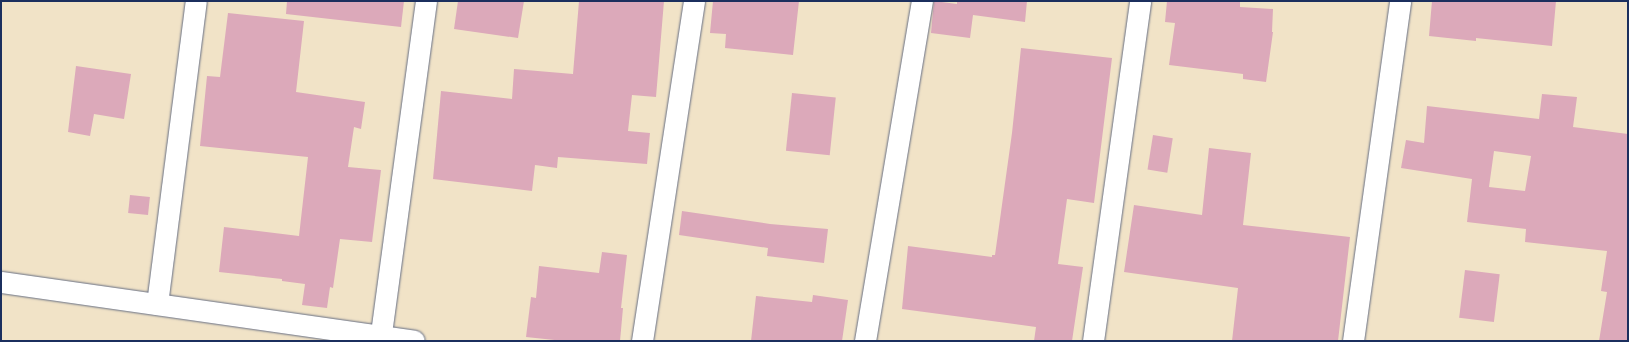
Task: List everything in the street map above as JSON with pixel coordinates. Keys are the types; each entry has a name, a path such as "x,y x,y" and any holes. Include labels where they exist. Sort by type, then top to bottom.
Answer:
{"street":[{"path":"157,304 196,1"},
{"path":"381,339 426,1"},
{"path":"642,341 694,1"},
{"path":"865,341 922,1"},
{"path":"1093,341 1140,1"},
{"path":"1353,341 1400,1"},
{"path":"1,282 157,304 381,339 414,341"}],"building":[{"path":"287,1 404,1 401,27 286,14"},
{"path":"458,1 524,1 518,38 454,29"},
{"path":"579,1 664,1 656,97 632,95 628,131 650,133 647,164 558,157 557,168 535,165 532,191 433,179 441,91 512,99 514,69 573,74"},
{"path":"713,1 799,1 793,55 725,48 726,34 710,33"},
{"path":"934,1 957,4 957,1 1027,1 1025,22 973,15 970,38 931,33"},
{"path":"1167,1 1240,1 1240,7 1273,9 1273,32 1266,82 1243,79 1243,74 1169,65 1175,23 1165,22"},
{"path":"1432,1 1556,1 1552,46 1476,38 1476,41 1429,36"},
{"path":"228,13 304,21 296,92 365,102 361,129 354,127 348,167 381,170 372,242 340,239 333,288 330,287 327,308 302,305 305,284 282,281 282,279 219,272 224,227 299,236 308,157 200,146 207,76 220,77"},
{"path":"1021,48 1112,58 1094,203 1067,199 1058,264 1083,267 1072,341 1034,341 1036,327 902,309 908,246 992,257 992,255 995,255 1012,133"},
{"path":"76,66 131,74 124,119 94,114 90,136 68,132"},
{"path":"792,93 836,98 830,155 786,151"},
{"path":"1542,94 1577,97 1573,127 1628,134 1628,341 1599,341 1607,292 1601,291 1607,251 1525,242 1526,229 1467,222 1472,179 1401,168 1406,140 1424,143 1427,106 1539,119","holes":["1494,151 1531,156 1525,191 1489,187"]},
{"path":"1153,135 1173,138 1167,173 1148,170"},
{"path":"1209,148 1251,153 1243,225 1350,237 1338,341 1232,341 1238,288 1124,272 1134,205 1202,215"},
{"path":"130,195 150,197 148,215 128,213"},
{"path":"682,211 770,224 828,229 824,263 767,256 768,248 679,235"},
{"path":"602,252 627,255 621,308 623,308 620,341 564,341 526,337 531,297 536,298 539,266 599,273"},
{"path":"1465,270 1500,274 1494,322 1459,318"},
{"path":"813,295 848,300 842,341 751,341 756,296 812,302"}]}
